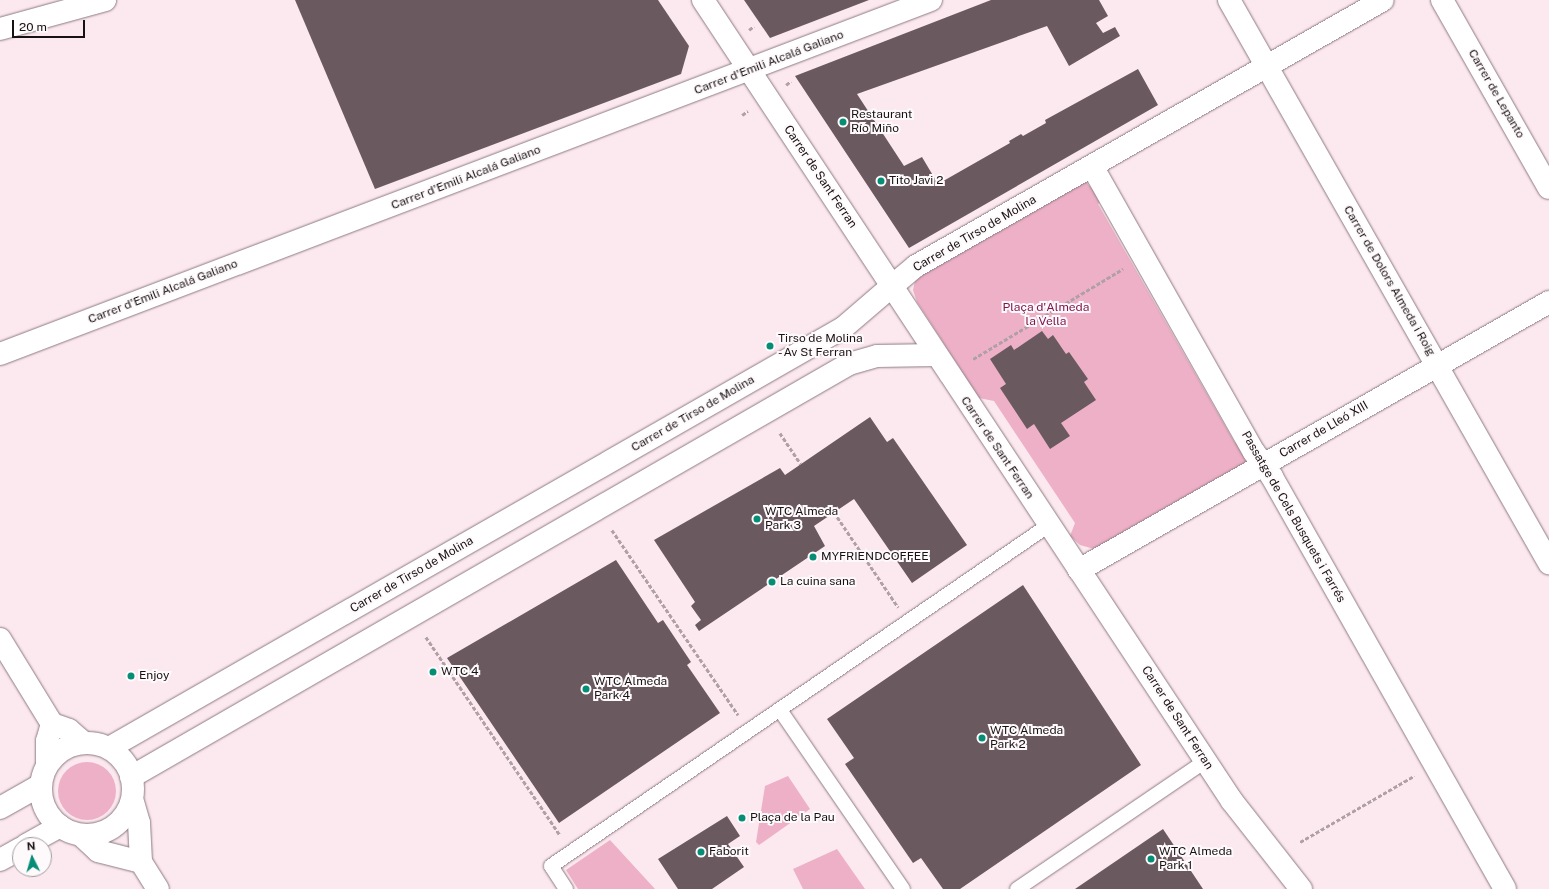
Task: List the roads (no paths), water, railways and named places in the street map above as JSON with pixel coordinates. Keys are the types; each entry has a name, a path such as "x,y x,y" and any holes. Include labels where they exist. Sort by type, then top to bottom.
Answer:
{"street":[{"path":"0,29 105,0"},
{"name":"Carrer de Sant Ferran","path":"703,0 1205,761 1232,801 1301,889"},
{"name":"Carrer d'Emili Alcalá Galiano","path":"0,354 931,0"},
{"name":"Carrer de Dolors Almeda i Roig","path":"1229,0 1549,562"},
{"name":"Carrer de Tirso de Molina","path":"109,748 843,328 916,266 1383,0"},
{"name":"Carrer de Lepanto","path":"1442,0 1549,188"},
{"name":"Passatge de Cels Busquets i Farrés","path":"1092,166 1505,889"},
{"name":"Carrer de Lleó XIII","path":"1079,570 1549,302"},
{"path":"131,777 849,364 877,356 936,355"},
{"path":"0,639 52,724 69,730 84,743 109,748 119,756 131,777 133,802 139,823 141,862 158,889"},
{"path":"52,724 47,742 47,765 39,786 45,810 60,826 83,837 98,851 141,862"},
{"path":"47,765 63,750 84,743"},
{"path":"0,808 39,786"},
{"path":"83,837 108,830 119,822 133,802"},
{"path":"40,837 60,826"},
{"path":"0,860 12,853"}],"lane":[{"path":"566,889 551,866 1049,525"},
{"path":"780,710 903,889"},
{"path":"1017,889 1205,761"}],"place":[{"name":"Restaurant Río Miño","path":"843,122"},
{"name":"Tito Javi 2","path":"881,181"},
{"name":"Tirso de Molina - Av St Ferran","path":"770,346"},
{"name":"WTC Almeda Park 3","path":"757,519"},
{"name":"MYFRIENDCOFFEE","path":"813,557"},
{"name":"La cuina sana","path":"772,582"},
{"name":"WTC 4","path":"433,672"},
{"name":"Enjoy","path":"131,676"},
{"name":"WTC Almeda Park 4","path":"586,689"},
{"name":"WTC Almeda Park 2","path":"982,738"},
{"name":"Plaça de la Pau","path":"742,818"},
{"name":"Faborit","path":"701,852"},
{"name":"WTC Almeda Park 1","path":"1151,859"}],"park label":[{"name":"Plaça d'Almeda la Vella","path":"1046,315"}]}
